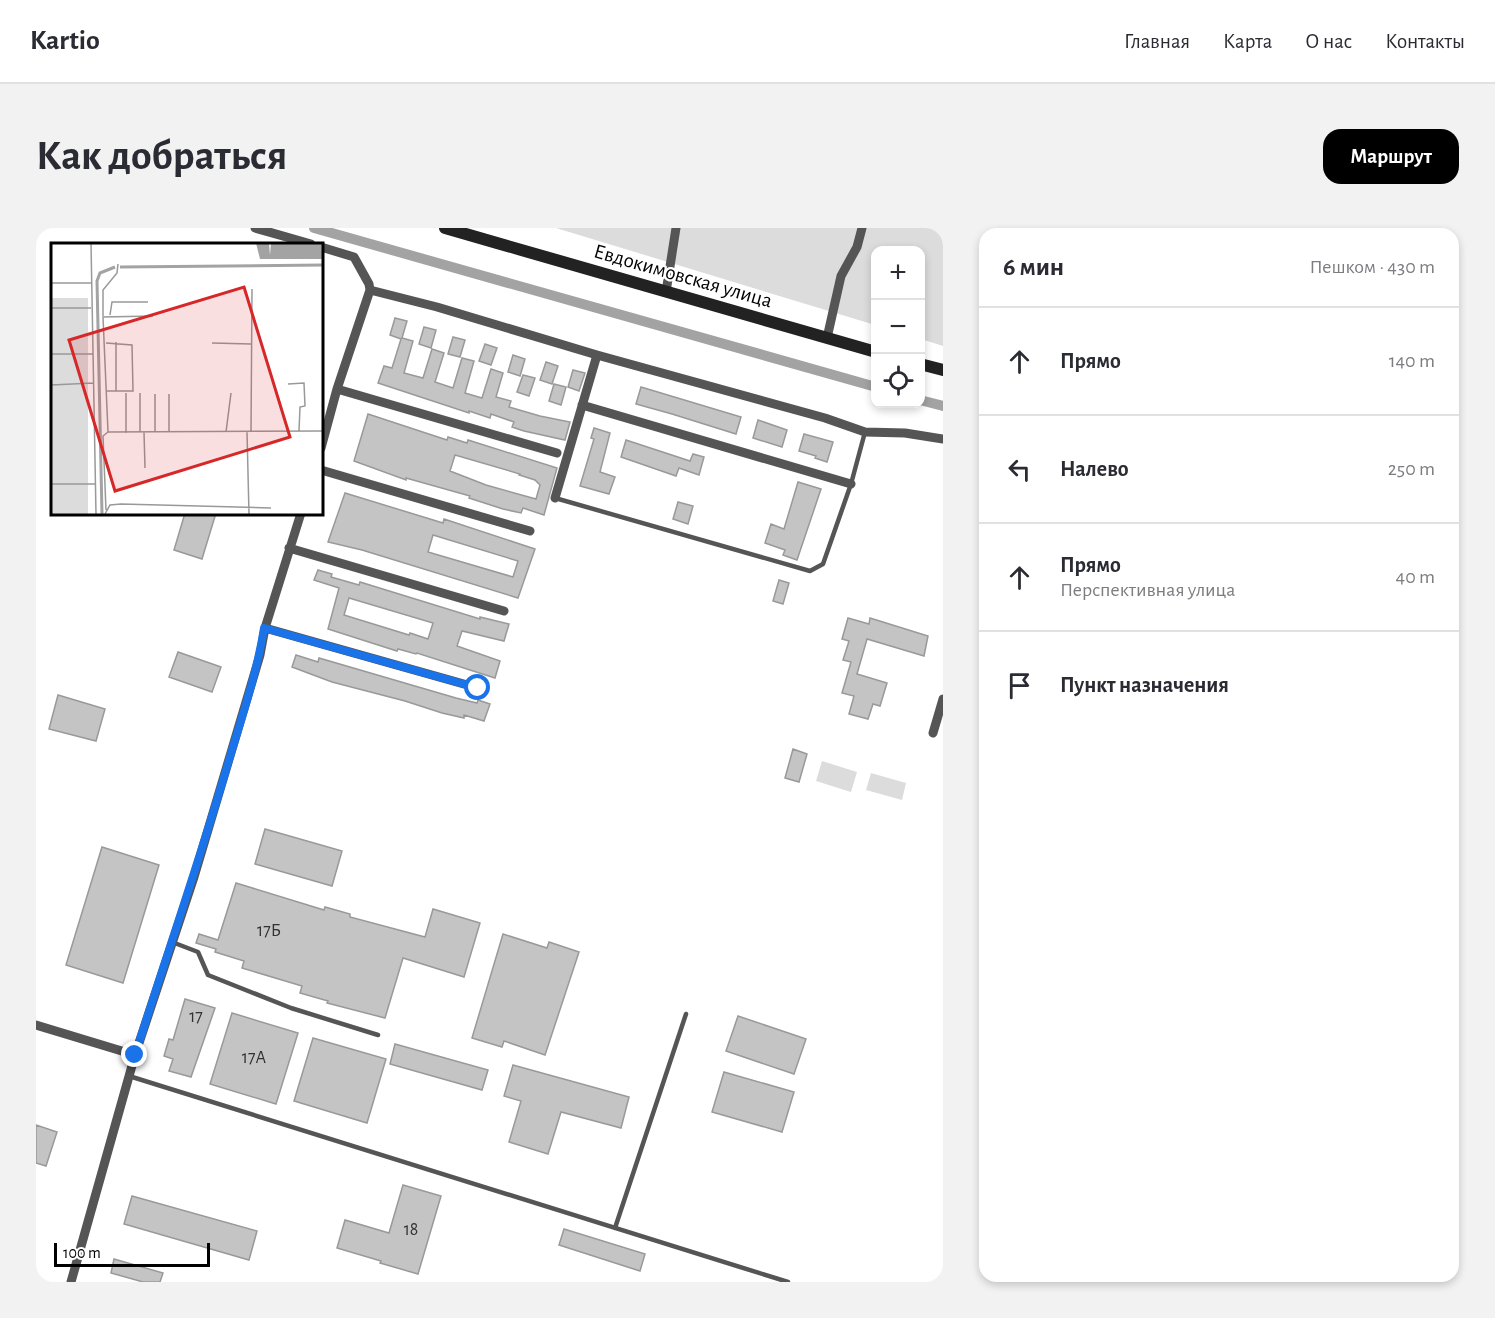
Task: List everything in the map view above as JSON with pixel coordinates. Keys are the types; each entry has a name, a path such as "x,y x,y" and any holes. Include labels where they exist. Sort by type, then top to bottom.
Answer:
{"main road":[{"name":"Евдокимовская улица","path":"445,228 871,350"},
{"path":"925,365 943,370"}],"street":[{"path":"255,228 308,243"},
{"path":"666,292 676,228"},
{"path":"827,338 841,276 857,247 862,228"},
{"path":"322,247 354,257 370,290 337,389 322,444"},
{"path":"370,290 825,418 865,432 905,433 943,439"},
{"path":"555,498 597,355"},
{"path":"337,389 556,453"},
{"path":"582,405 851,484"},
{"path":"322,470 530,531"},
{"path":"70,1282 135,1055 230,758 260,655 264,628 301,514"},
{"path":"289,548 504,611"},
{"path":"264,628 478,688"},
{"path":"933,733 943,699"},
{"path":"36,1025 135,1055"}],"lane":[{"path":"555,498 810,571 823,564 851,484 865,432"},
{"path":"172,942 198,952 207,975 291,1008 378,1035"},
{"path":"615,1228 686,1014"},
{"path":"129,1076 788,1282"}],"shaded area":[{"path":"556,228 943,228 943,346 925,340 925,246 871,246 871,324"},
{"path":"822,761 857,772 851,792 816,781"},
{"path":"871,773 906,783 902,800 866,790"}],"building":[{"path":"395,318 407,321 402,338 413,341 404,373 423,378 432,349 444,353 435,382 453,388 462,358 474,361 465,393 482,398 491,369 503,373 496,397 511,401 509,407 570,422 565,440 524,431 512,427 514,422 491,414 490,418 469,411 469,413 378,383 384,366 392,368 401,339 390,335"},
{"path":"424,327 436,330 431,348 419,344"},
{"path":"453,337 465,340 460,357 448,354"},
{"path":"485,344 497,348 491,365 479,361"},
{"path":"513,355 525,359 520,376 508,372"},
{"path":"546,362 558,366 552,384 540,380"},
{"path":"573,370 585,373 579,391 568,387"},
{"path":"523,375 535,378 529,396 517,392"},
{"path":"554,384 566,387 561,405 549,401"},
{"path":"641,387 741,417 736,434 636,404"},
{"path":"368,414 447,440 448,437 467,443 468,440 557,468 544,515 523,508 521,513 503,509 469,498 470,496 406,478 406,480 354,461","holes":["455,455 535,480 540,485 536,499 486,485 450,471"]},
{"path":"758,420 787,430 782,447 753,438"},
{"path":"594,428 610,433 600,472 615,477 609,494 580,486 594,439 591,438"},
{"path":"804,434 833,442 827,462 799,451"},
{"path":"626,440 690,461 693,454 704,457 699,475 679,468 676,476 621,457"},
{"path":"798,482 821,489 797,560 783,555 785,550 765,543 771,524 784,529"},
{"path":"345,493 443,523 444,519 535,549 518,598 362,550 328,542","holes":["433,535 518,561 513,577 428,552"]},
{"path":"678,502 693,506 688,524 673,519"},
{"path":"185,514 216,514 202,559 174,550"},
{"path":"318,570 332,574 331,577 359,585 360,582 480,619 480,617 509,624 504,641 462,631 457,646 500,661 495,678 417,653 398,649 397,651 328,629 339,588 314,580","holes":["349,598 433,623 428,639 344,615"]},
{"path":"779,580 789,583 783,604 773,601"},
{"path":"848,618 869,624 870,618 928,636 924,656 867,639 857,674 887,683 880,706 873,704 868,719 849,714 854,696 842,693 851,662 843,660 849,641 842,639"},
{"path":"178,652 221,667 212,692 169,677"},
{"path":"296,655 318,662 319,658 456,698 477,703 478,700 490,704 484,721 464,715 464,718 442,713 332,682 292,667"},
{"path":"58,695 105,709 96,741 49,729"},
{"path":"793,749 807,754 799,782 785,778"},
{"path":"265,829 342,851 332,886 255,864"},
{"path":"102,847 159,865 123,983 66,965"},
{"path":"236,883 425,937 433,909 480,923 464,977 403,958 385,1018 327,1003 328,1001 300,993 302,986 242,968 244,961 196,943 199,934 218,940"},
{"path":"503,934 547,948 549,942 579,952 545,1055 504,1041 502,1047 472,1038"},
{"path":"185,999 215,1008 191,1077 169,1071 173,1059 164,1056 169,1039 173,1040"},
{"path":"232,1013 298,1033 276,1104 210,1084"},
{"path":"738,1016 806,1039 794,1074 726,1051"},
{"path":"313,1038 386,1059 367,1123 294,1101"},
{"path":"395,1044 488,1070 482,1090 390,1064"},
{"path":"513,1065 629,1097 621,1128 561,1112 548,1154 509,1142 521,1101 504,1096"},
{"path":"724,1072 794,1092 782,1132 712,1112"},
{"path":"36,1125 57,1132 46,1166 36,1163"},
{"path":"403,1185 441,1196 418,1274 337,1248 345,1220 389,1233"},
{"path":"132,1196 257,1231 249,1260 124,1224"},
{"path":"564,1229 645,1254 640,1271 559,1245"},
{"path":"114,1259 163,1273 160,1282 143,1282 111,1273"}],"waterway":[{"path":"314,228 871,386"},
{"path":"925,401 943,406"}],"route":[{"path":"135,1055 194,877 260,655 264,628 478,688"}]}
